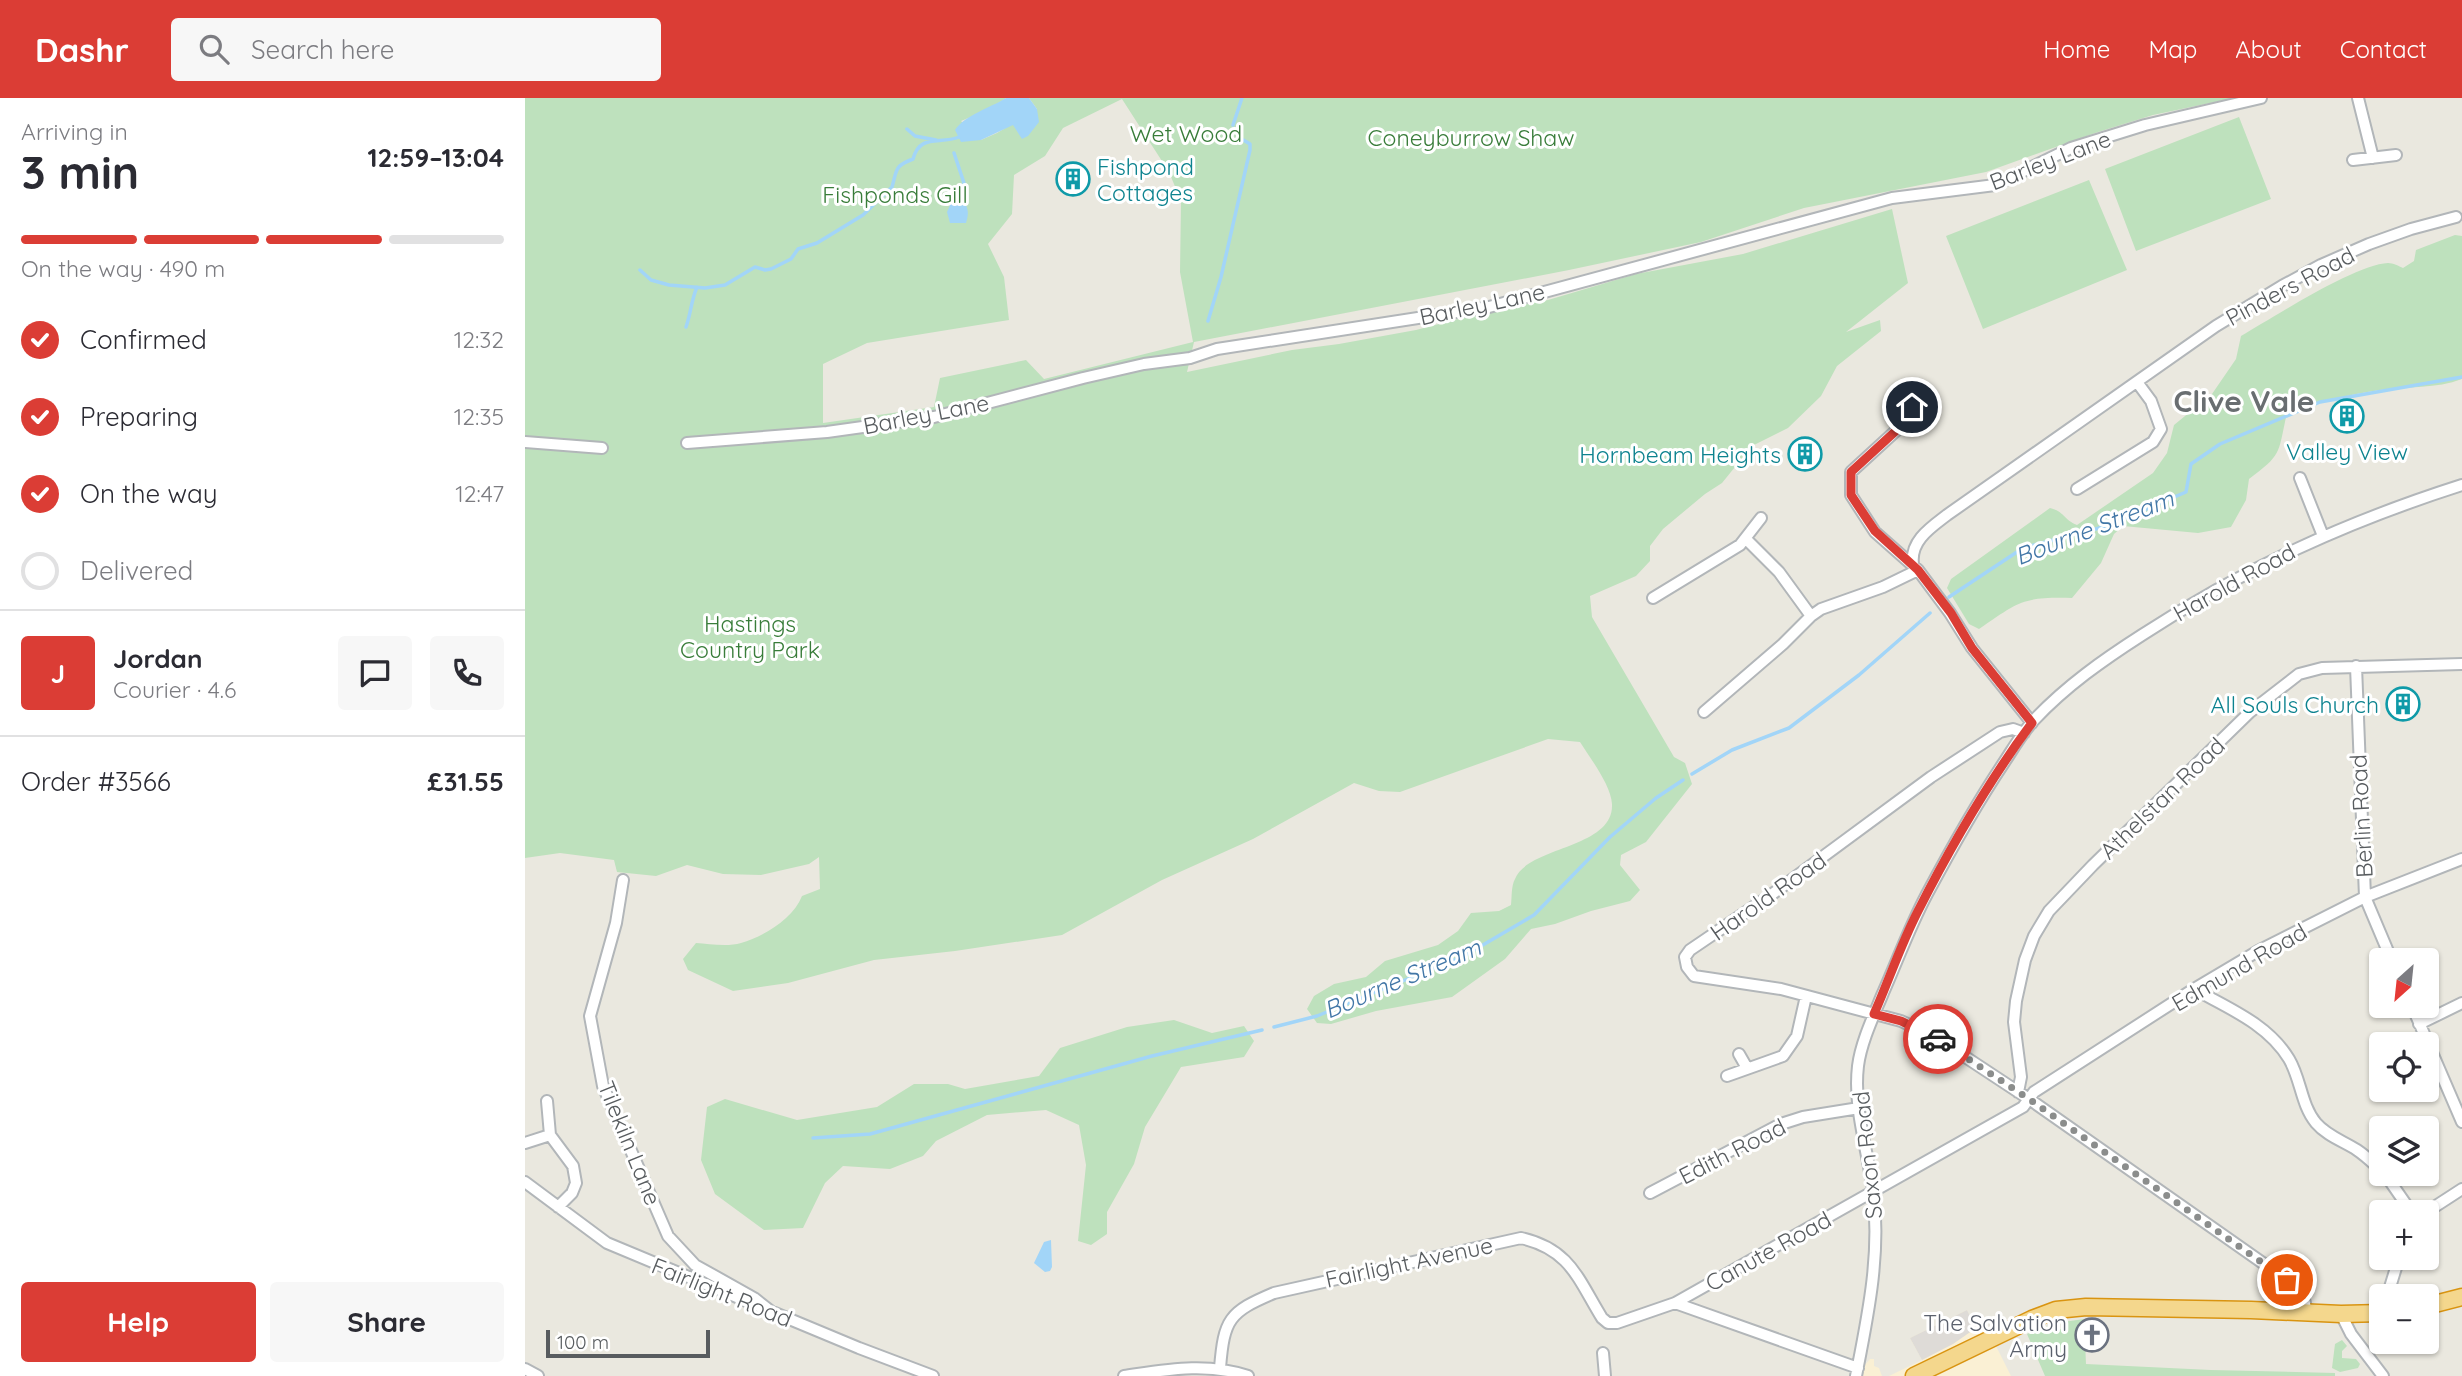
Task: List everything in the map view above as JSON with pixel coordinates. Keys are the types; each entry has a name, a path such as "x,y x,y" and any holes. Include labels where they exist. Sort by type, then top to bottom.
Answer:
{"highway":[{"path":"2439,1303 2462,1297"},
{"path":"1914,1376 2056,1310 2086,1307 2369,1313"}],"street":[{"name":"Barley Lane","path":"687,443 827,432 934,417 1083,379 1190,358 1217,349 1489,307 1892,198 1995,185 2082,144 2145,125 2261,98"},
{"path":"2358,98 2373,158"},
{"path":"2353,160 2396,155"},
{"name":"Pinders Road","path":"1915,567 1911,554 1917,542 1930,529 2216,326 2321,265 2400,233 2456,217"},
{"path":"2077,489 2153,442 2161,429 2151,401 2137,382"},
{"path":"1912,407 1899,428 1851,472 1851,495 1875,531 1915,567 1951,613 1972,648 2032,723"},
{"path":"525,442 602,448"},
{"path":"2300,478 2323,536"},
{"name":"Harold Road","path":"2032,723 2059,695 2098,664 2180,610 2248,571 2345,526 2462,485"},
{"path":"1653,597 1739,545 1761,518"},
{"path":"1746,539 1779,572 1811,616"},
{"path":"1704,712 1821,609 1883,587 1915,567"},
{"name":"Athelstan Road","path":"2018,1092 2021,1077 2015,1032 2016,1001 2025,960 2034,936 2049,911 2250,712 2299,674 2322,668 2462,664"},
{"name":"Berlin Road","path":"2356,666 2365,897 2387,948"},
{"name":"Saxon Road","path":"1857,1372 1875,1262 1873,1191 1859,1108 1858,1066 1874,1014 1917,912 1953,844 2032,723"},
{"name":"Harold Road","path":"2024,733 2013,729 2000,732 1931,777 1771,895 1690,950 1685,957 1687,967 1694,975 1781,989 1901,1021 1935,1037 2029,1099 2287,1280 2306,1300 2306,1313"},
{"name":"Edmund Road","path":"2029,1099 2034,1093 2194,989 2258,951 2365,897 2462,859"},
{"name":"Tilekiln Lane","path":"623,880 616,923 590,1016 603,1086 668,1236 695,1265 754,1298 773,1313"},
{"path":"2194,989 2251,1021 2276,1042 2289,1058 2307,1108 2315,1122 2326,1133 2369,1160"},
{"path":"1727,1076 1783,1056 1797,1036 1806,996"},
{"path":"2420,1024 2462,1003"},
{"path":"2417,1018 2462,1122"},
{"path":"1739,1054 1747,1068"},
{"name":"Canute Road","path":"1608,1323 1617,1323 1675,1303 2002,1119 2022,1107 2029,1099"},
{"path":"547,1101 550,1135 573,1166 576,1183 572,1193 558,1207"},
{"name":"Edith Road","path":"1650,1194 1781,1124 1803,1116 1859,1108"},
{"path":"525,1143 550,1135"},
{"name":"Fairlight Road","path":"525,1182 607,1243 893,1362 933,1376"},
{"path":"2439,1204 2462,1189"},
{"name":"Fairlight Avenue","path":"1220,1368 1225,1329 1233,1316 1244,1306 1274,1293 1521,1238 1541,1242 1557,1252 1572,1268 1602,1318 1608,1323"},
{"path":"1675,1303 1857,1372"},
{"path":"2341,1314 2351,1334 2383,1376"},
{"path":"1603,1353 1605,1376"},
{"path":"1124,1376 1180,1368 1220,1368 1248,1376"},
{"path":"525,1369 538,1376"}],"shaded area":[{"path":"1967,1310 1976,1328 1985,1324 2011,1376 1889,1376 1922,1360 1910,1338"},
{"path":"1967,1310 1976,1328 1922,1360 1910,1338"},
{"path":"1870,1359 1874,1359 1874,1366 1879,1368 1882,1376 1855,1376"}],"green space":[{"path":"525,98 1006,98 988,110 961,121 981,140 1037,109 1029,98 2234,98 2153,115 1986,172 1804,208 1701,242 1194,342 1187,372 1292,350 1416,330 1496,309 1548,300 1636,274 1743,254 1892,209 1908,283 1846,332 1880,320 1881,331 1837,366 1821,396 1788,428 1752,446 1722,483 1663,529 1650,546 1650,561 1636,576 1590,596 1592,617 1674,757 1685,763 1692,784 1646,842 1621,855 1620,865 1640,890 1630,901 1531,929 1505,959 1452,997 1376,1011 1331,1024 1317,1023 1307,1009 1314,996 1334,984 1366,977 1385,961 1438,945 1458,931 1471,913 1499,911 1511,905 1512,888 1523,868 1600,830 1609,819 1611,797 1580,742 1548,739 1400,792 1379,791 1354,783 1253,839 1162,880 1062,935 874,960 788,983 733,991 688,970 683,959 696,943 736,944 777,926 792,912 802,896 820,889 819,857 809,864 761,875 723,874 687,865 656,876 617,872 614,860 560,853 525,858","holes":["1122,99 1169,172 1181,201 1180,272 1193,342 1044,379 1026,360 940,378 934,407 823,423 823,364 867,343 1009,320 1004,277 988,244 1012,214 1014,175 1045,156 1063,128"]},
{"path":"2239,117 2271,199 2136,251 2105,169"},
{"path":"2089,180 2127,270 1983,329 1946,236"},
{"path":"2455,235 2462,236 2462,379 2343,397 2286,417 2273,459 2249,479 2246,500 2231,527 2198,533 2123,526 2114,534 2101,563 2072,598 2031,600 2013,607 1979,629 1969,624 1947,588 1951,579 2050,508 2077,525 2153,473 2167,453 2174,425 2212,394 2236,359 2241,336 2356,272 2390,263 2403,268 2414,261 2416,250"},
{"path":"1174,1020 1212,1033 1244,1026 1254,1041 1244,1057 1181,1067 1145,1127 1134,1164 1107,1212 1107,1234 1091,1245 1078,1241 1086,1165 1079,1125 1046,1110 987,1115 936,1141 923,1156 890,1169 843,1166 825,1183 803,1228 764,1230 715,1194 701,1160 707,1107 725,1099 797,1120 877,1107 914,1084 948,1084 965,1089 1039,1076 1060,1048 1127,1027"},
{"path":"2084,1319 2086,1364 2335,1373 2335,1376 2045,1376 2027,1334 2048,1326 2050,1332 2064,1328 2063,1322"},
{"path":"2342,1340 2347,1346 2342,1351 2342,1358 2356,1359 2360,1364 2358,1368 2340,1372 2332,1368 2335,1344"}],"water":[{"path":"1006,98 1029,98 1037,109 1039,122 1028,136 1022,139 1013,125 981,140 961,142 955,130 959,125"},
{"path":"961,199 968,210 966,223 950,223 947,212 951,203"},
{"path":"1051,1240 1052,1267 1045,1272 1034,1263 1044,1242"}],"waterway":[{"path":"1233,125 1242,98"},
{"path":"907,129 915,136 936,140"},
{"path":"1208,321 1221,277 1250,150 1250,144 1237,133"},
{"path":"640,270 651,280 669,285 705,288 725,285 755,267 771,269 791,259 798,249 817,243 863,215 892,187 897,169 913,159 920,146 931,141 959,137"},
{"path":"954,153 964,183 963,201"},
{"path":"686,327 697,287"},
{"name":"Bourne Stream","path":"1949,597 2023,548 2107,526 2186,492 2191,464 2220,444 2320,402 2462,377"},
{"name":"Bourne Stream","path":"1692,774 1732,750 1789,728 1859,675 1930,613"},
{"name":"Bourne Stream","path":"1274,1027 1317,1016 1464,956 1534,915 1610,837 1656,798 1683,780"},
{"name":"Bourne Stream","path":"813,1138 870,1134 1152,1056 1262,1030"}],"way so far":[{"path":"1938,1039 2029,1099 2287,1280"}],"place":[{"name":"Fishpond Cottages","path":"1073,179"},
{"name":"Valley View","path":"2347,416"},
{"name":"Hornbeam Heights","path":"1805,454"},
{"name":"All Souls Church","path":"2403,704"},
{"name":"The Salvation Army","path":"2092,1335"}],"district":[{"name":"Clive Vale","path":"2244,401"}],"route":[{"path":"1912,407 1899,428 1851,472 1851,495 1875,531 1913,564 1932,587 1972,648 2032,723 1953,844 1917,912 1874,1014 1901,1021 1938,1039"}],"park label":[{"name":"Wet Wood","path":"1186,133"},
{"name":"Coneyburrow Shaw","path":"1471,137"},
{"name":"Fishponds Gill","path":"895,194"},
{"name":"Hastings Country Park","path":"750,636"}]}
